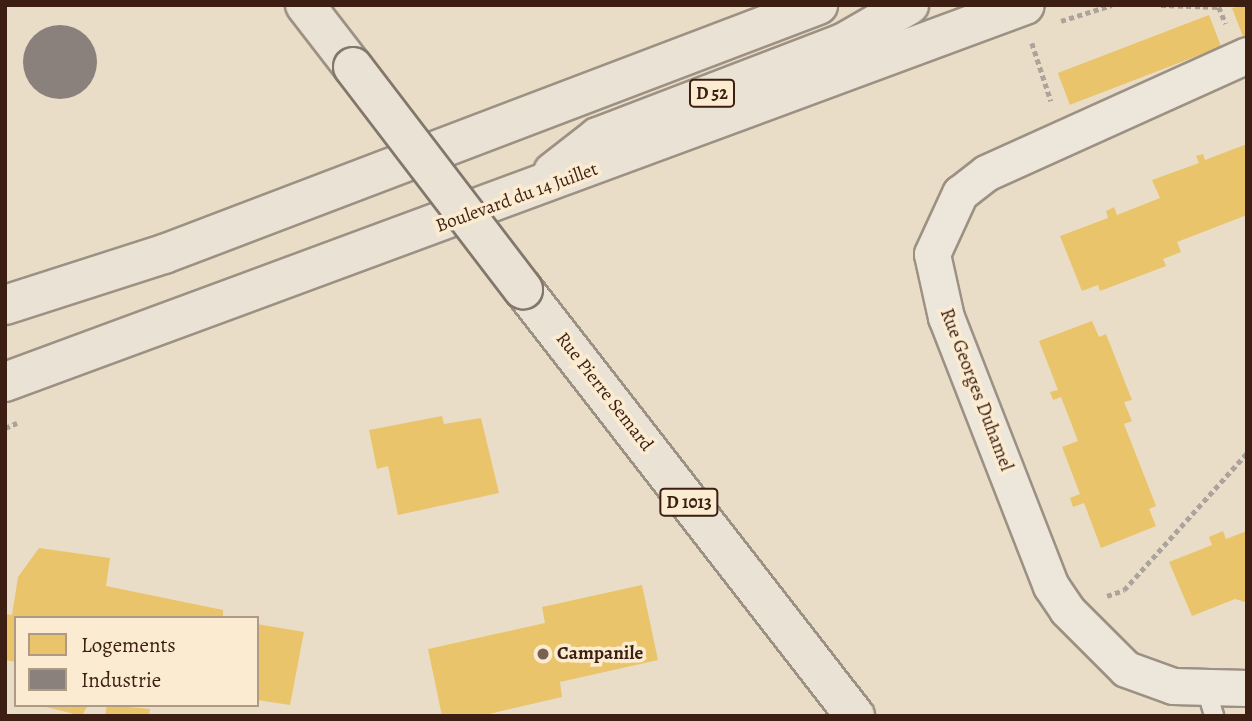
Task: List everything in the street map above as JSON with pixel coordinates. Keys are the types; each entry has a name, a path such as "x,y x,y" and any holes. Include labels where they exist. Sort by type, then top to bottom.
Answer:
{"main road":[{"name":"Rue Pierre Semard","path":"305,5 855,716"},
{"path":"5,305 164,254 818,5"},
{"name":"D 52","path":"524,195 598,137 845,42 909,5"},
{"name":"Boulevard du 14 Juillet","path":"5,383 524,195 1027,19"}],"street":[{"name":"Rue Georges Duhamel","path":"1243,57 986,173 960,193 942,224 932,254 946,317 1051,586 1067,610 1126,669 1210,702 1247,688"}],"path":[{"path":"1161,5 1219,7 1243,57"},
{"path":"1027,19 1046,81"},
{"path":"1067,610 1124,590 1247,453"}],"building: Logements":[{"path":"1247,5 1247,38 1244,39 1232,8"},
{"path":"1209,15 1221,47 1070,105 1058,73"},
{"path":"1247,144 1247,215 1177,242 1181,252 1163,259 1166,266 1100,291 1098,285 1082,291 1060,236 1108,218 1106,211 1114,207 1117,215 1160,198 1152,180 1199,163 1196,156 1203,154 1205,160"},
{"path":"1092,321 1099,337 1106,334 1132,400 1124,402 1132,421 1124,424 1156,506 1149,509 1156,526 1101,548 1084,503 1073,507 1070,498 1080,494 1062,447 1078,441 1061,397 1053,400 1050,392 1058,390 1039,341"},
{"path":"442,416 444,424 481,418 499,493 398,515 388,466 377,469 369,430"},
{"path":"1223,531 1226,539 1247,531 1245,602 1235,599 1192,616 1169,562 1212,545 1209,537"},
{"path":"39,548 110,558 106,586 223,610 223,616 14,616 14,662 5,660 5,614 12,615 18,577"},
{"name":"Campanile","path":"642,585 658,660 560,682 562,697 480,716 442,716 428,649 545,623 542,607"},
{"path":"259,624 304,632 290,705 259,700"},
{"path":"46,707 87,707 82,716"},
{"path":"107,707 150,709 149,716 105,716"}],"building: Industrie":[{"path":"60,25 74,28 86,36 94,48 97,62 94,76 86,88 74,96 60,99 46,96 34,88 26,76 23,62 26,48 34,36 46,28"}],"place":[{"name":"Campanile","path":"543,654"}]}
